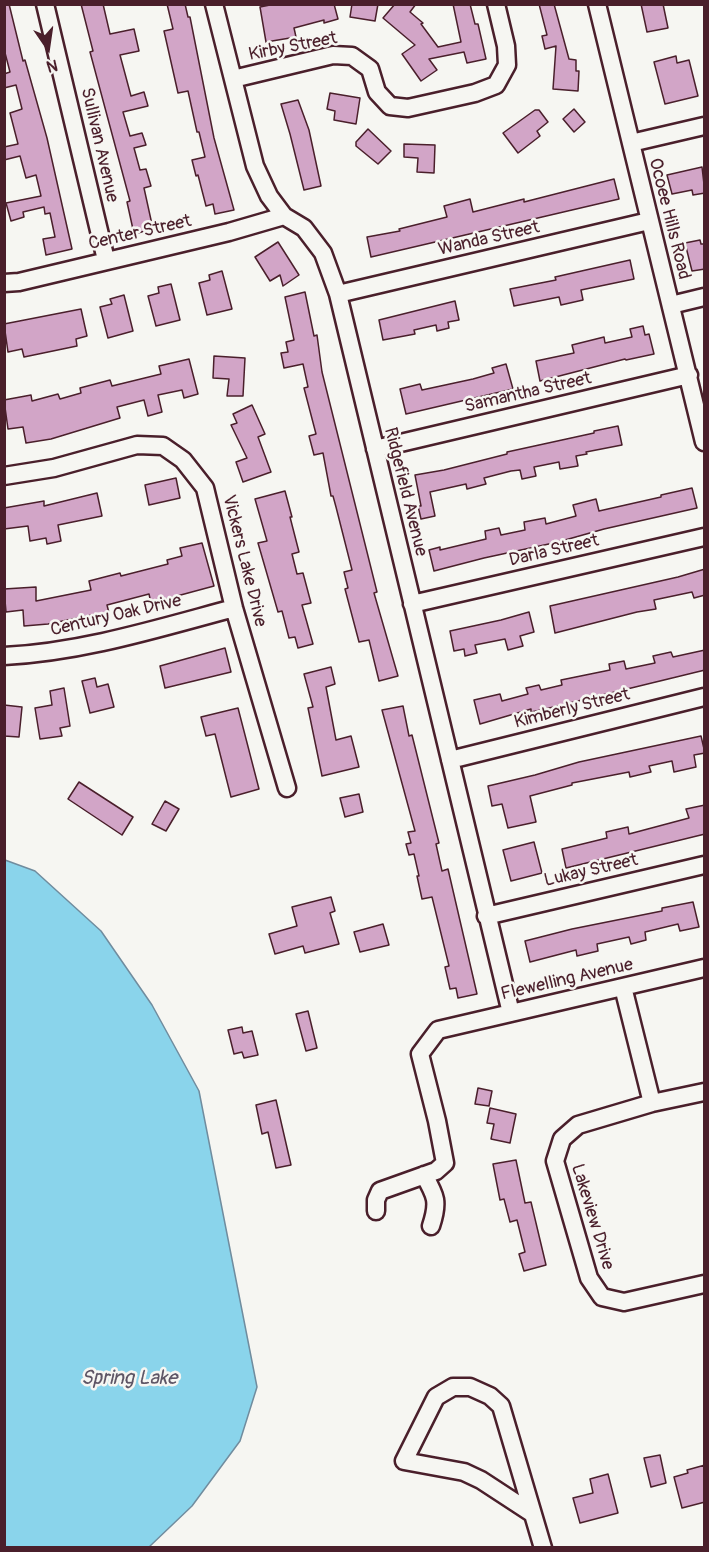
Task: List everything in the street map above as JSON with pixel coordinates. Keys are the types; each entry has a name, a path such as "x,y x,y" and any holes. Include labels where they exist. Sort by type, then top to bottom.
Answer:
{"street":[{"name":"Sullivan Avenue","path":"45,4 106,260"},
{"name":"Ridgefield Avenue","path":"214,4 255,166 269,196 284,216 311,235 323,253 338,294 511,1013"},
{"name":"Kirby Street","path":"233,79 333,56 352,56 370,69 377,92 390,105 408,108 475,93 496,85 507,65 506,46 496,4"},
{"name":"Ocoee Hills Road","path":"597,4 705,442"},
{"path":"631,143 705,126"},
{"name":"Center Street","path":"4,284 229,232 284,216"},
{"name":"Wanda Street","path":"338,294 649,221"},
{"path":"671,305 705,297"},
{"name":"Samantha Street","path":"375,448 689,375"},
{"name":"Vickers Lake Drive","path":"4,476 54,468 136,445 163,446 183,460 205,488 234,608 286,788"},
{"name":"Darla Street","path":"412,604 705,537"},
{"name":"Century Oak Drive","path":"4,656 28,655 98,644 234,608"},
{"name":"Kimberly Street","path":"450,760 705,697"},
{"name":"Lukay Street","path":"486,916 705,864"},
{"name":"Flewelling Avenue","path":"424,1175 436,1171 445,1163 420,1054 438,1030 705,968"},
{"path":"623,987 652,1104"},
{"name":"Lakeview Drive","path":"705,1092 578,1125 562,1139 555,1161 589,1278 602,1297 624,1302 705,1284"},
{"path":"376,1211 376,1200 380,1191 424,1175 433,1190 437,1205 431,1226"},
{"path":"534,1514 481,1480 464,1472 404,1461 436,1397 453,1387 470,1387 490,1395 501,1407 534,1514 543,1548"}],"water":[{"name":"Spring Lake","path":"5,860 35,871 101,931 152,1005 199,1091 257,1387 240,1441 192,1506 149,1547 5,1547"}],"building":[{"path":"4,4 9,4 23,61 25,60 47,138 72,249 46,255 43,239 55,237 50,213 45,214 44,207 23,212 24,217 11,221 6,203 41,196 36,175 26,178 20,156 4,160 4,147 18,144 10,113 22,109 16,85 4,88 4,74 10,72 4,49"},
{"path":"81,4 103,4 110,34 134,29 139,51 120,55 131,96 144,92 148,106 123,112 130,136 142,133 146,145 134,148 140,170 146,169 151,186 144,188 153,229 134,234 127,202 130,201 90,52 93,51"},
{"path":"167,4 185,4 188,17 190,17 214,138 234,210 215,214 213,204 206,206 198,175 196,176 192,160 205,157 188,91 178,93 164,31 173,29"},
{"path":"275,4 334,4 338,19 324,23 324,20 294,28 296,37 266,42 260,7"},
{"path":"352,4 378,4 375,21 350,17"},
{"path":"395,4 416,4 410,12 423,23 421,24 438,47 461,42 453,4 470,4 475,24 478,24 486,59 467,63 464,52 429,59 437,70 421,81 402,54 415,45 383,18"},
{"path":"539,4 554,4 569,59 576,60 576,71 579,71 578,91 553,89 556,46 545,49 542,36 547,35"},
{"path":"641,4 663,4 668,28 647,32"},
{"path":"676,56 677,63 689,60 698,96 665,104 654,62"},
{"path":"330,93 360,98 356,124 334,120 335,111 327,109"},
{"path":"298,100 309,130 321,186 304,190 281,104"},
{"path":"574,109 585,122 574,132 563,119"},
{"path":"535,110 539,110 548,122 537,131 540,136 518,153 503,133"},
{"path":"368,129 391,151 378,164 356,146 356,142"},
{"path":"404,144 435,145 434,173 417,172 418,158 404,157"},
{"path":"702,167 705,193 693,195 692,190 672,194 667,175"},
{"path":"614,179 619,199 371,257 367,237 400,231 399,229 447,217 444,206 470,199 473,212 524,199 524,202"},
{"path":"700,240 701,244 705,244 705,269 692,271 685,243"},
{"path":"278,242 299,275 283,286 280,275 270,281 255,257"},
{"path":"630,260 634,279 581,290 583,300 561,305 559,297 514,306 510,289 556,280 555,277"},
{"path":"222,271 232,309 207,315 199,283 210,280 209,275"},
{"path":"171,284 180,320 156,326 148,296 159,293 158,287"},
{"path":"305,292 314,336 317,335 322,372 377,592 374,593 398,676 379,681 369,640 359,642 345,589 348,588 344,572 352,570 333,496 331,496 323,453 314,455 309,436 316,434 304,388 308,387 303,364 284,368 281,353 288,352 286,342 294,340 285,297"},
{"path":"124,295 133,331 108,338 100,307 112,304 110,299"},
{"path":"455,301 459,320 448,322 449,328 437,331 436,325 414,330 415,334 383,340 379,320"},
{"path":"81,309 87,336 76,339 77,346 24,357 22,349 8,352 4,324"},
{"path":"643,326 645,335 649,334 654,354 625,359 540,381 536,361 574,353 572,345 604,337 605,343 632,337 630,329"},
{"path":"214,356 245,358 243,396 227,396 229,379 213,378"},
{"path":"189,359 198,394 184,398 182,390 158,395 162,412 148,416 144,400 117,407 120,418 51,439 26,443 23,427 8,429 4,400 31,395 32,401 58,394 60,399 81,393 80,388 110,380 112,386 161,374 159,366"},
{"path":"506,364 513,389 406,414 400,389 420,384 422,390 473,379 494,373 492,368"},
{"path":"252,405 265,434 258,437 271,472 243,482 236,462 247,458 231,425 237,423 233,414"},
{"path":"618,426 622,445 576,456 578,466 560,469 559,462 534,467 536,476 522,479 520,470 511,471 484,478 486,484 467,489 466,484 430,492 435,516 421,519 415,475 444,470 507,454 507,452"},
{"path":"176,478 180,498 149,505 145,485"},
{"path":"692,488 697,508 434,571 429,550 440,547 440,550 486,539 485,531 499,528 501,535 525,530 524,522 545,518 546,524 576,516 573,505 596,499 599,511"},
{"path":"285,491 299,552 292,554 297,574 303,573 311,603 302,605 313,644 298,648 295,637 289,638 282,611 278,612 258,543 267,541 255,499"},
{"path":"97,493 102,516 58,525 61,541 47,544 46,538 30,541 28,526 4,529 4,508 44,501 44,506"},
{"path":"202,543 214,586 151,603 149,594 107,605 109,613 48,624 24,626 23,610 6,612 4,589 36,587 36,601 91,590 89,581 120,573 121,576 168,564 167,560 182,556 180,548"},
{"path":"705,569 705,595 694,598 692,592 654,600 656,609 555,633 550,606"},
{"path":"529,612 534,632 520,636 523,646 508,650 505,639 475,645 477,653 465,656 464,649 454,651 450,631"},
{"path":"225,648 231,672 165,688 160,666"},
{"path":"705,650 705,670 541,710 531,712 531,709 480,724 474,700 500,694 502,701 528,694 526,688 539,685 541,690 562,685 561,680 610,670 609,664 624,661 626,669 655,663 653,656 671,652 673,657"},
{"path":"331,667 335,684 326,687 336,740 351,736 359,767 322,776 308,708 313,707 304,674"},
{"path":"95,678 97,687 108,684 114,707 90,713 82,681"},
{"path":"64,688 70,726 60,728 62,736 40,739 35,708 52,705 50,691"},
{"path":"4,705 22,707 19,737 4,736"},
{"path":"403,706 409,736 412,735 439,843 436,844 442,871 448,869 477,994 458,998 456,988 450,989 445,967 449,966 432,897 422,899 414,854 409,855 406,844 411,843 408,832 415,831 382,710"},
{"path":"238,708 259,789 231,797 215,734 206,736 201,717"},
{"path":"701,736 705,753 694,755 696,767 674,772 672,761 649,766 651,772 630,777 629,772 572,783 572,785 530,796 536,822 508,828 502,804 492,806 488,786 579,762"},
{"path":"79,782 133,817 122,835 68,799"},
{"path":"359,794 363,812 345,817 340,798"},
{"path":"165,801 179,809 166,831 152,824"},
{"path":"705,805 705,834 566,868 562,849 607,838 606,832 628,827 629,834 689,818 686,809"},
{"path":"534,842 542,873 511,881 503,850"},
{"path":"331,897 335,911 330,913 339,944 305,953 303,946 275,954 269,934 297,926 292,907"},
{"path":"693,902 699,927 680,931 678,924 645,932 646,940 631,944 629,937 597,944 598,951 577,956 576,950 530,962 525,941"},
{"path":"383,924 389,945 360,952 354,932"},
{"path":"308,1011 317,1048 306,1051 296,1014"},
{"path":"242,1027 243,1033 252,1031 258,1055 244,1058 242,1052 234,1054 228,1030"},
{"path":"478,1088 492,1091 489,1106 475,1104"},
{"path":"276,1100 291,1165 276,1168 268,1132 262,1134 256,1105"},
{"path":"490,1108 516,1114 510,1143 491,1139 494,1124 487,1123"},
{"path":"516,1160 525,1203 531,1202 546,1265 524,1271 519,1254 525,1252 517,1220 510,1222 504,1199 500,1200 493,1164"},
{"path":"660,1455 666,1483 651,1487 644,1458"},
{"path":"705,1465 705,1502 682,1508 674,1477 688,1473 687,1470"},
{"path":"608,1474 618,1513 580,1523 573,1498 593,1493 590,1479"}]}
